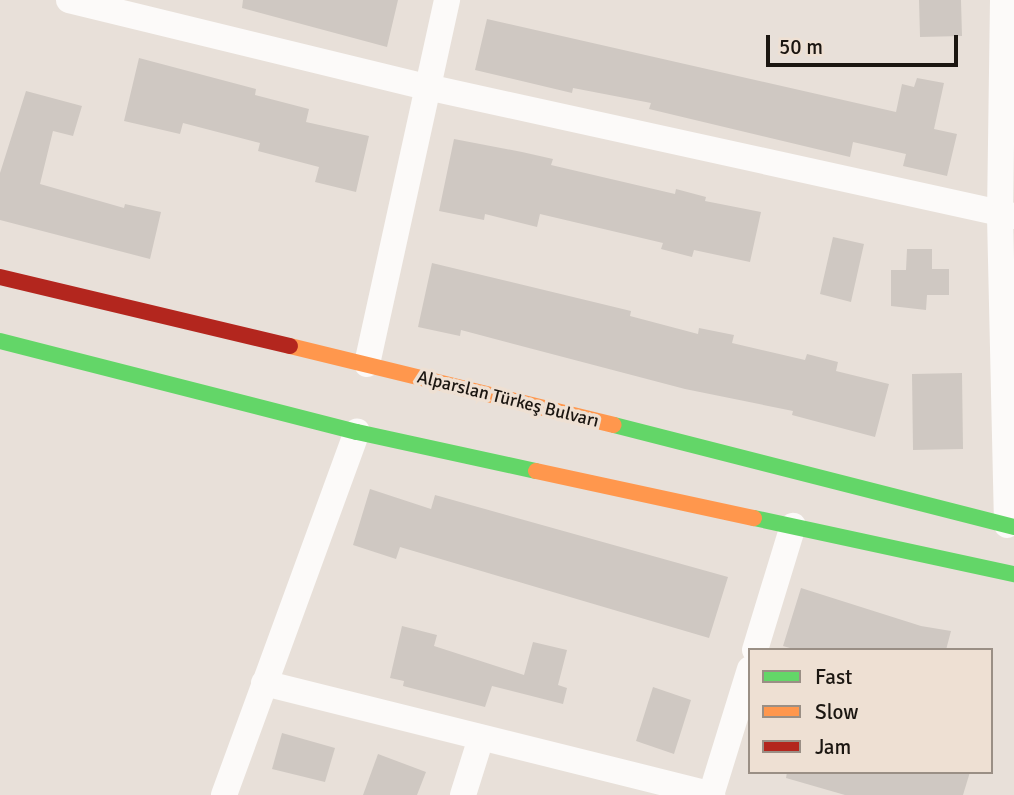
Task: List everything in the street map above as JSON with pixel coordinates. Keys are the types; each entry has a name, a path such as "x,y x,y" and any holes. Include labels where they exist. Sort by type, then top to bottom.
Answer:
{"main road":[{"name":"Alparslan Türkeş Bulvarı","path":"0,277 367,364 1010,526"},
{"path":"0,341 357,432 1014,574"}],"street":[{"path":"69,0 427,87 1007,216"},
{"path":"367,364 447,0"},
{"path":"1003,0 1010,526"},
{"path":"224,795 357,432"},
{"path":"756,648 793,526"},
{"path":"264,683 712,795 748,675"},
{"path":"463,795 481,738"}],"building":[{"path":"243,0 398,0 387,47 242,8"},
{"path":"919,0 961,0 962,36 920,37"},
{"path":"487,19 896,112 902,84 914,87 917,78 944,83 934,129 957,134 947,176 903,166 906,154 853,142 850,157 649,109 651,103 573,88 572,93 475,70"},
{"path":"139,58 256,89 255,95 309,109 306,122 369,136 356,192 315,182 319,167 258,151 260,143 183,123 180,134 124,121"},
{"path":"26,91 82,106 73,136 53,131 40,184 124,208 125,204 161,212 150,259 0,220 0,173"},
{"path":"454,139 553,159 551,165 675,194 676,189 706,197 705,201 761,212 750,262 694,250 692,257 661,249 663,243 540,214 537,227 485,214 484,220 439,211"},
{"path":"833,237 864,244 851,302 820,294"},
{"path":"907,249 932,249 932,269 949,269 949,295 927,295 926,310 891,306 891,270 906,270"},
{"path":"432,263 631,311 630,316 698,334 699,328 734,335 732,343 805,360 807,354 838,362 836,371 889,384 875,437 792,415 793,411 685,389 461,330 460,336 418,327"},
{"path":"962,373 963,449 913,450 912,374"},
{"path":"370,489 431,509 435,495 728,577 709,638 400,547 396,559 353,545"},
{"path":"801,588 921,626 951,631 947,648 783,646"},
{"path":"402,626 437,635 434,646 524,675 533,642 567,650 558,685 567,688 563,704 492,686 485,707 403,686 404,681 390,678"},
{"path":"653,687 691,700 674,754 636,741"},
{"path":"282,733 335,748 325,782 272,769"},
{"path":"378,754 426,772 417,795 363,795"},
{"path":"787,774 969,774 963,795 845,795 786,778"}],"traffic: fast":[{"path":"0,341 357,432 536,471"},
{"path":"614,425 1014,527"},
{"path":"754,518 1014,574"}],"traffic: slow":[{"path":"290,346 614,425"},
{"path":"536,471 754,518"}],"traffic: jam":[{"path":"0,277 290,346"}]}
